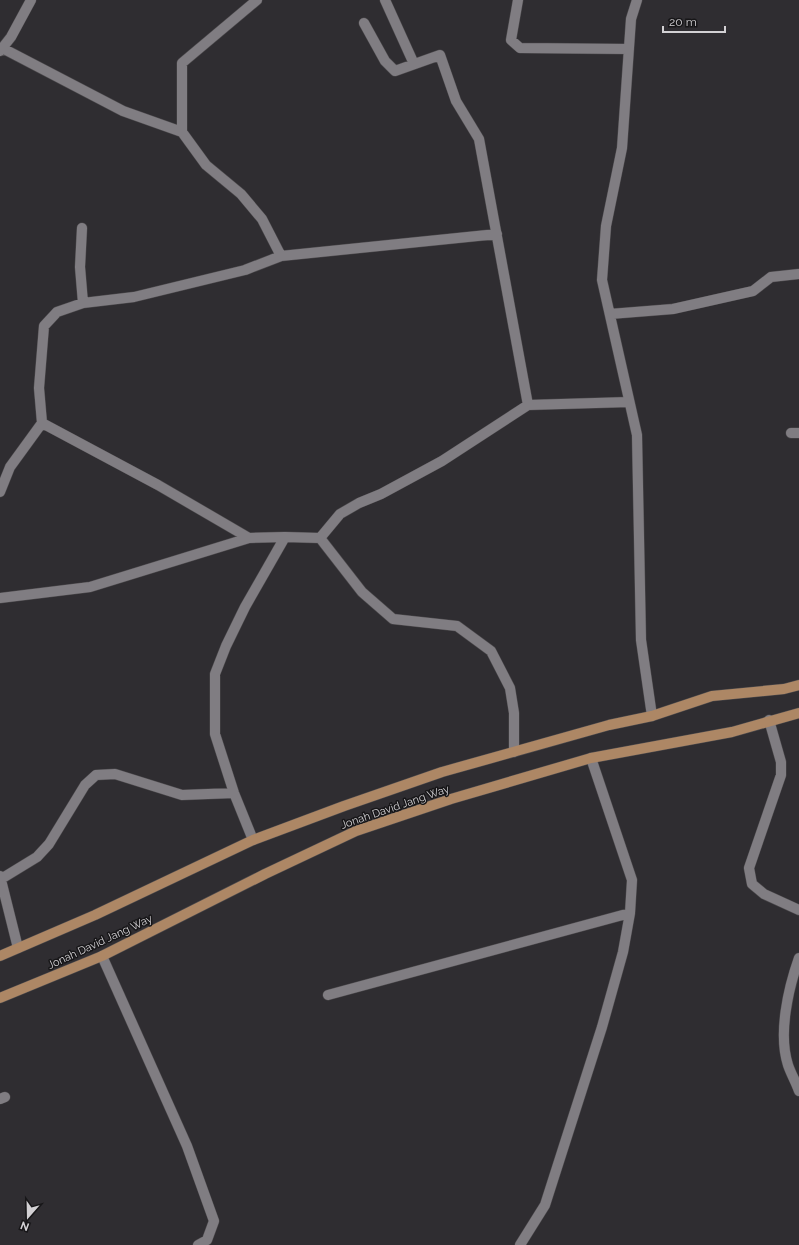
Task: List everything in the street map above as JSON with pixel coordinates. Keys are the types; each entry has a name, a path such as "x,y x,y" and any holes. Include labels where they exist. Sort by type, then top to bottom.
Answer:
{"main road":[{"path":"0,956 95,915 253,840 442,772 609,725 652,716 712,696 784,689 799,685"},
{"name":"Jonah David Jang Way","path":"0,998 102,956 265,874 356,832 451,799 591,758 732,732 769,720 799,713"}],"street":[{"path":"31,0 11,38 1,50 123,111 182,132 206,165 242,194 262,219 281,256"},
{"path":"182,132 182,63 257,0"},
{"path":"385,0 414,64"},
{"path":"518,0 511,40 520,48 629,49"},
{"path":"637,0 631,20 622,148 606,226 602,280 636,435 641,640 652,716"},
{"path":"364,23 385,60 395,71 440,55 456,101 479,139 528,405"},
{"path":"82,228 80,267 83,303"},
{"path":"0,492 10,467 42,423 39,388 44,326 57,312 83,303 134,297 245,270 281,256 497,234"},
{"path":"610,314 673,309 753,291 772,277 799,274"},
{"path":"320,538 340,514 442,461 528,405 629,402"},
{"path":"42,423 158,485 249,538"},
{"path":"253,840 234,793 215,734 215,674 226,646 242,614 286,537"},
{"path":"0,598 90,587 249,538 320,538"},
{"path":"320,538 362,592 392,619 457,626 491,651 510,688 514,713 514,752"},
{"path":"769,720 781,762 781,775 749,868 752,884 764,894 799,910"},
{"path":"520,1245 545,1206 602,1026 623,952 630,913 632,880 591,758"},
{"path":"18,948 0,877 37,857 49,844 85,785 96,775 115,774 182,795 234,793"},
{"path":"328,995 630,913"},
{"path":"102,956 187,1146 214,1221 207,1240 198,1245"},
{"path":"799,958 792,978 784,1029 788,1064 799,1091"}]}
